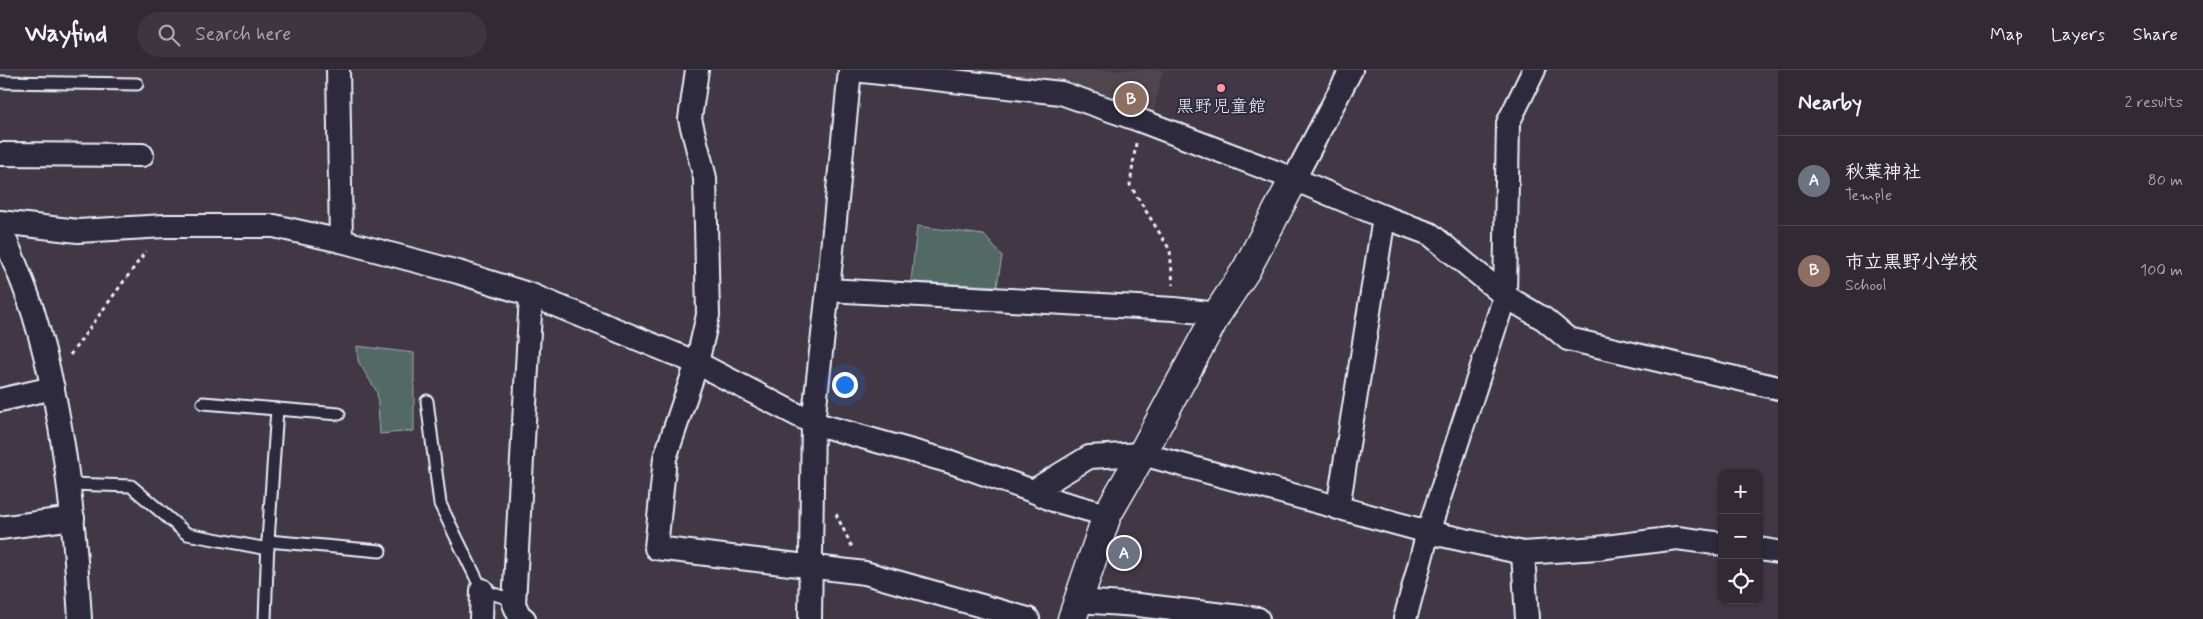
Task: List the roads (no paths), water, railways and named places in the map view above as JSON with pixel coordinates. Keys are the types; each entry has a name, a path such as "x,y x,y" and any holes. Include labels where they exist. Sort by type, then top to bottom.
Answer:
{"street":[{"path":"338,70 341,240"},
{"path":"697,70 690,119 705,178 708,315 698,363 665,458 656,548 865,573 1028,619"},
{"path":"810,619 813,423 850,70"},
{"path":"854,70 1061,93 1139,120 1294,179 1430,234 1505,296 1544,319 1568,339 1778,388"},
{"path":"1258,619 1138,605 1075,610 1107,515 1217,314 1246,270 1351,70"},
{"path":"1405,619 1428,532 1505,296 1508,123 1534,70"},
{"path":"0,154 142,155"},
{"path":"1338,508 1384,217"},
{"path":"80,619 70,484 52,384 34,313 0,224 78,231 165,226 274,226 341,240 458,272 531,295 698,363 813,423 951,462 1053,500 1107,515"},
{"path":"828,290 1174,308 1217,314"},
{"path":"520,610 531,295"},
{"path":"0,400 52,384"},
{"path":"1033,491 1089,457 1142,454 1428,532 1523,553 1598,548 1677,538 1718,543"},
{"path":"0,528 73,518"},
{"path":"1763,550 1778,552"},
{"path":"1523,553 1527,619"},
{"path":"480,619 482,590"}],"lane":[{"path":"0,82 137,84"},
{"path":"427,401 440,504 482,590 520,610"},
{"path":"203,404 339,414"},
{"path":"265,619 277,409"},
{"path":"70,484 131,486 187,534 268,545 380,551"}],"place":[{"name":"黒野児童館","path":"1221,88"},
{"name":"市立黒野小学校","path":"1131,99"},
{"name":"秋葉神社","path":"1124,553"}]}
